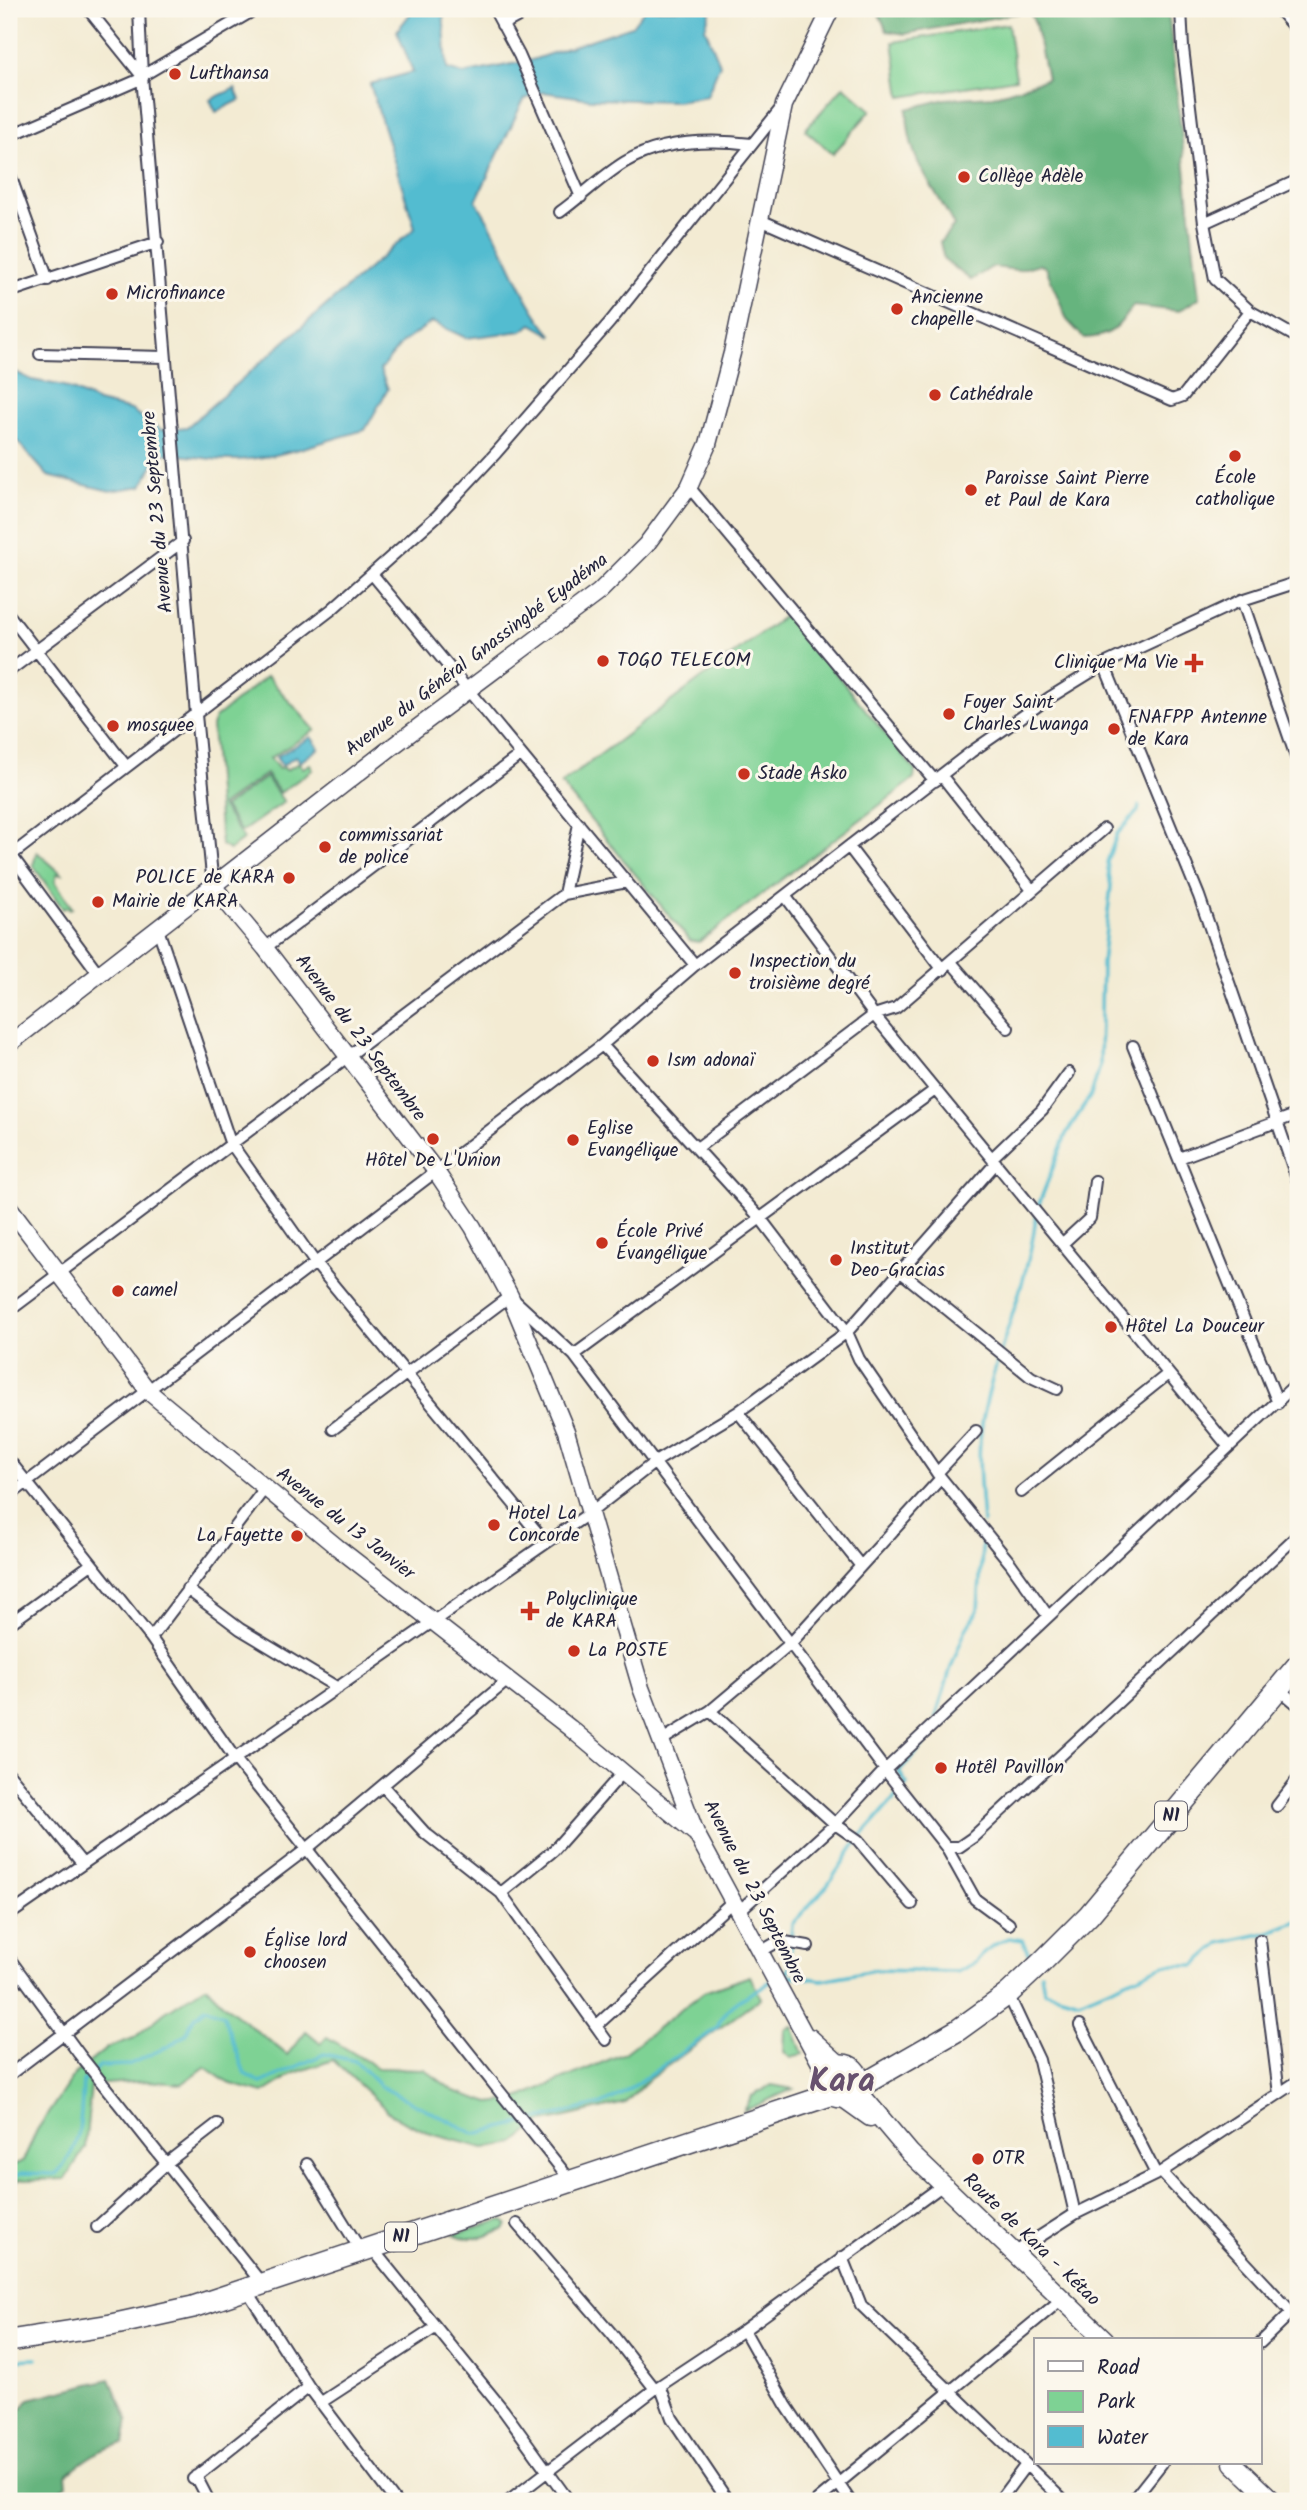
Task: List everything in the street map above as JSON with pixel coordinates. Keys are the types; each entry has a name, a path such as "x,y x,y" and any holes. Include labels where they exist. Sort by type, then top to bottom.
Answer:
{"highway":[{"name":"N1","path":"9,2341 156,2316 255,2287 787,2109 842,2083 918,2054 1007,1994 1089,1915 1298,1665"}],"main road":[{"name":"Avenue du Général Gnassingbé Eyadéma","path":"9,1044 624,570 689,486 708,444 719,406 784,105 831,9"},
{"name":"Avenue du 23 Septembre","path":"214,886 265,948 435,1170 473,1227 510,1296 566,1431 641,1688 696,1833 803,2031 842,2083"},
{"name":"Avenue du 13 Janvier","path":"9,1206 149,1392 337,1547 433,1619 624,1771 696,1833"},
{"name":"Route de Kara - Kétao","path":"842,2083 928,2171 1103,2338"},
{"path":"1234,2464 1273,2501"}],"street":[{"path":"88,9 142,77"},
{"name":"Avenue du 23 Septembre","path":"139,9 165,357 196,715 214,886"},
{"path":"9,120 14,134 142,77 256,9"},
{"path":"494,9 519,55 581,197"},
{"path":"502,25 531,9"},
{"path":"1181,9 1183,48 1204,223 1215,279 1250,311 1298,338"},
{"path":"1278,9 1298,32"},
{"path":"99,974 10,856 196,715 373,575 437,516 496,453 610,322 784,105"},
{"path":"560,212 625,162 653,149 686,143 728,141 752,144"},
{"path":"9,172 48,280"},
{"path":"1204,223 1298,180"},
{"path":"758,219 1172,400 1183,396 1250,311"},
{"path":"9,292 158,242"},
{"path":"1286,332 1298,326"},
{"path":"40,355 165,357"},
{"path":"689,486 1032,890"},
{"path":"9,671 183,541"},
{"path":"373,575 695,965"},
{"path":"9,1496 602,1045 695,965 938,778 1049,698 1104,664 1242,600 1298,582"},
{"path":"1242,600 1298,762"},
{"path":"9,615 126,766"},
{"path":"1104,664 1199,896 1298,1182"},
{"path":"265,948 520,755"},
{"path":"564,894 579,824"},
{"path":"697,1148 874,1015 896,1008 1104,829"},
{"path":"849,848 947,966 1008,1028"},
{"path":"9,1311 230,1142 564,894 627,882"},
{"path":"786,897 874,1015 1228,1446"},
{"path":"158,929 230,1142 316,1264 546,1543"},
{"path":"602,1045 761,1219 847,1332 859,1359 939,1475 1048,1616"},
{"path":"1133,1046 1278,1403"},
{"path":"9,1915 591,1512 655,1462 738,1412 847,1332 994,1161 1042,1110 1069,1073"},
{"path":"574,1355 935,1090"},
{"path":"1179,1158 1298,1114"},
{"path":"1062,1244 1090,1218 1095,1181"},
{"path":"901,1272 998,1347 1031,1377 1057,1390"},
{"path":"333,1429 510,1296 546,1326 574,1355 884,1770 946,1847 975,1899 1009,1924"},
{"path":"1021,1492 1168,1374"},
{"path":"596,2026 835,1824 884,1770 1298,1382"},
{"path":"738,1412 860,1565"},
{"path":"662,1740 710,1711 791,1643 860,1565 892,1535 976,1430"},
{"path":"9,1460 151,1637 236,1760 571,2181"},
{"path":"151,1637 265,1488"},
{"path":"946,1847 959,1847 972,1838 1298,1535"},
{"path":"9,1623 90,1564"},
{"path":"187,1589 240,1629 338,1688"},
{"path":"9,2075 63,2031 308,1848 508,1680"},
{"path":"1279,1689 1298,1705"},
{"path":"710,1711 835,1824 858,1840 912,1904"},
{"path":"501,1894 554,1850 624,1771"},
{"path":"9,1774 81,1863"},
{"path":"1277,1806 1298,1779"},
{"path":"383,1786 425,1833 501,1894 606,2040"},
{"path":"1260,1940 1279,2094"},
{"path":"760,1952 779,1941 808,1946"},
{"path":"9,1958 79,2054 168,2162 255,2287 309,2387 395,2501"},
{"path":"1007,1994 1039,2060 1075,2214"},
{"path":"1080,2025 1158,2173 1296,2313 1262,2341"},
{"path":"1014,2253 1075,2214 1158,2173 1298,2081"},
{"path":"97,2227 168,2162 217,2124"},
{"path":"307,2164 366,2249 504,2411 569,2501"},
{"path":"509,2501 658,2388 744,2330 943,2185"},
{"path":"517,2224 658,2388 672,2418 728,2501"},
{"path":"842,2257 861,2305 1064,2501"},
{"path":"817,2501 1062,2299"},
{"path":"320,2403 435,2328"},
{"path":"744,2330 786,2405 849,2501"},
{"path":"209,2501 194,2478 309,2387"},
{"path":"1132,2501 1161,2464"},
{"path":"999,2501 1025,2466"}],"green space":[{"path":"886,9 1168,9 1199,298 1179,311 1133,306 1113,330 1101,336 1084,338 1067,320 1046,268 1039,264 1018,270 992,267 971,280 944,260 940,242 954,226 917,158 908,128 907,109 945,99 993,96 1047,79 1035,23 1029,11 905,34 887,31 879,14"},
{"path":"1008,24 1016,79 901,97 893,42"},
{"path":"844,86 871,110 833,154 805,130"},
{"name":"Stade Asko","path":"787,614 915,770 914,779 699,942 690,941 561,784"},
{"path":"267,676 315,730 270,758 279,769 283,767 286,770 299,763 303,768 310,764 313,769 280,793 266,774 221,806 244,839 229,850 221,845 212,726 215,718"},
{"path":"266,777 284,802 241,832 224,807"},
{"path":"37,852 62,874 57,874 55,881 72,908 63,909 33,865"},
{"path":"750,1976 761,1998 648,2080 625,2103 540,2123 515,2143 484,2148 431,2134 393,2116 333,2060 295,2073 263,2093 228,2083 205,2067 182,2084 147,2081 91,2085 85,2148 65,2179 18,2180 9,2192 9,2167 23,2161 37,2130 74,2075 107,2048 134,2038 164,2013 206,1986 235,2014 287,2055 306,2031 321,2043 327,2037 378,2068 424,2069 454,2091 490,2103 514,2100 625,2053 704,1992"},
{"path":"792,2026 803,2054 790,2057 784,2052 785,2030"},
{"path":"772,2085 793,2089 744,2111 752,2096"},
{"path":"502,2220 507,2224 505,2229 486,2236 466,2238 453,2234"},
{"path":"110,2379 128,2420 124,2444 100,2451 79,2464 66,2475 67,2485 45,2501 9,2501 9,2425 29,2399"}],"water":[{"path":"414,9 443,9 447,69 463,74 532,60 632,26 645,9 711,9 705,28 720,64 707,96 676,101 591,99 543,92 525,99 520,107 476,201 530,304 553,336 532,324 522,331 466,338 432,322 402,343 380,370 388,389 365,430 284,453 251,459 216,459 159,453 142,486 110,491 48,476 9,432 9,369 32,380 64,386 98,402 131,410 161,430 187,427 415,228 370,84 413,72 397,31"},
{"path":"235,88 240,100 216,112 210,100"},
{"path":"311,737 319,748 300,762 296,756 282,766 276,757"}],"waterway":[{"path":"1037,1209 1066,1134 1091,1095 1100,1066 1102,963 1111,886 1107,862 1117,834 1138,811 1139,806"},
{"path":"983,1523 979,1465 981,1431 993,1377 1032,1244 1036,1216"},
{"path":"936,1717 965,1631 978,1610 983,1534"},
{"path":"789,1959 792,1924 827,1886 858,1840 907,1784 899,1772 936,1731 936,1725"},
{"path":"1041,1973 1044,1991 1079,2001 1164,1965 1195,1965 1220,1943 1266,1933 1298,1921"},
{"path":"786,1975 822,1980 874,1970 957,1972 1009,1938 1022,1940 1032,1961"},
{"path":"780,1977 790,1969 789,1963"},
{"path":"9,2179 21,2173 56,2174 76,2142 81,2120 83,2082 100,2066 128,2065 171,2045 185,2035 194,2017 206,2008 223,2015 245,2074 261,2083 324,2054 355,2061 380,2086 475,2134 602,2104 624,2093 717,2028 732,2006 770,1982"},
{"path":"9,2360 36,2359"}],"place":[{"name":"Lufthansa","path":"175,74"},
{"name":"Collège Adèle","path":"964,177"},
{"name":"Microfinance","path":"112,294"},
{"name":"Ancienne chapelle","path":"897,309"},
{"name":"Cathédrale","path":"935,395"},
{"name":"École catholique","path":"1235,456"},
{"name":"Paroisse Saint Pierre et Paul de Kara","path":"971,490"},
{"name":"TOGO TELECOM","path":"603,661"},
{"name":"Clinique Ma Vie","path":"1194,663"},
{"name":"Foyer Saint Charles Lwanga","path":"949,714"},
{"name":"mosquee","path":"113,726"},
{"name":"FNAFPP Antenne de Kara","path":"1114,729"},
{"name":"Stade Asko","path":"744,774"},
{"name":"commissariat de police","path":"325,847"},
{"name":"POLICE de KARA","path":"289,878"},
{"name":"Mairie de KARA","path":"98,902"},
{"name":"Inspection du troisième degré","path":"735,973"},
{"name":"Ism adonaï","path":"653,1061"},
{"name":"Hôtel De L'Union","path":"433,1139"},
{"name":"Eglise Evangélique","path":"573,1140"},
{"name":"École Privé Évangélique","path":"602,1243"},
{"name":"Institut Deo-Gracias","path":"836,1260"},
{"name":"camel","path":"118,1291"},
{"name":"Hôtel La Douceur","path":"1111,1327"},
{"name":"Hotel La Concorde","path":"494,1525"},
{"name":"La Fayette","path":"297,1536"},
{"name":"Polyclinique de KARA","path":"530,1611"},
{"name":"La POSTE","path":"574,1651"},
{"name":"Hotêl Pavillon","path":"941,1768"},
{"name":"Église lord choosen","path":"250,1952"},
{"name":"OTR","path":"978,2159"}],"district":[{"name":"Kara","path":"842,2082"}]}
